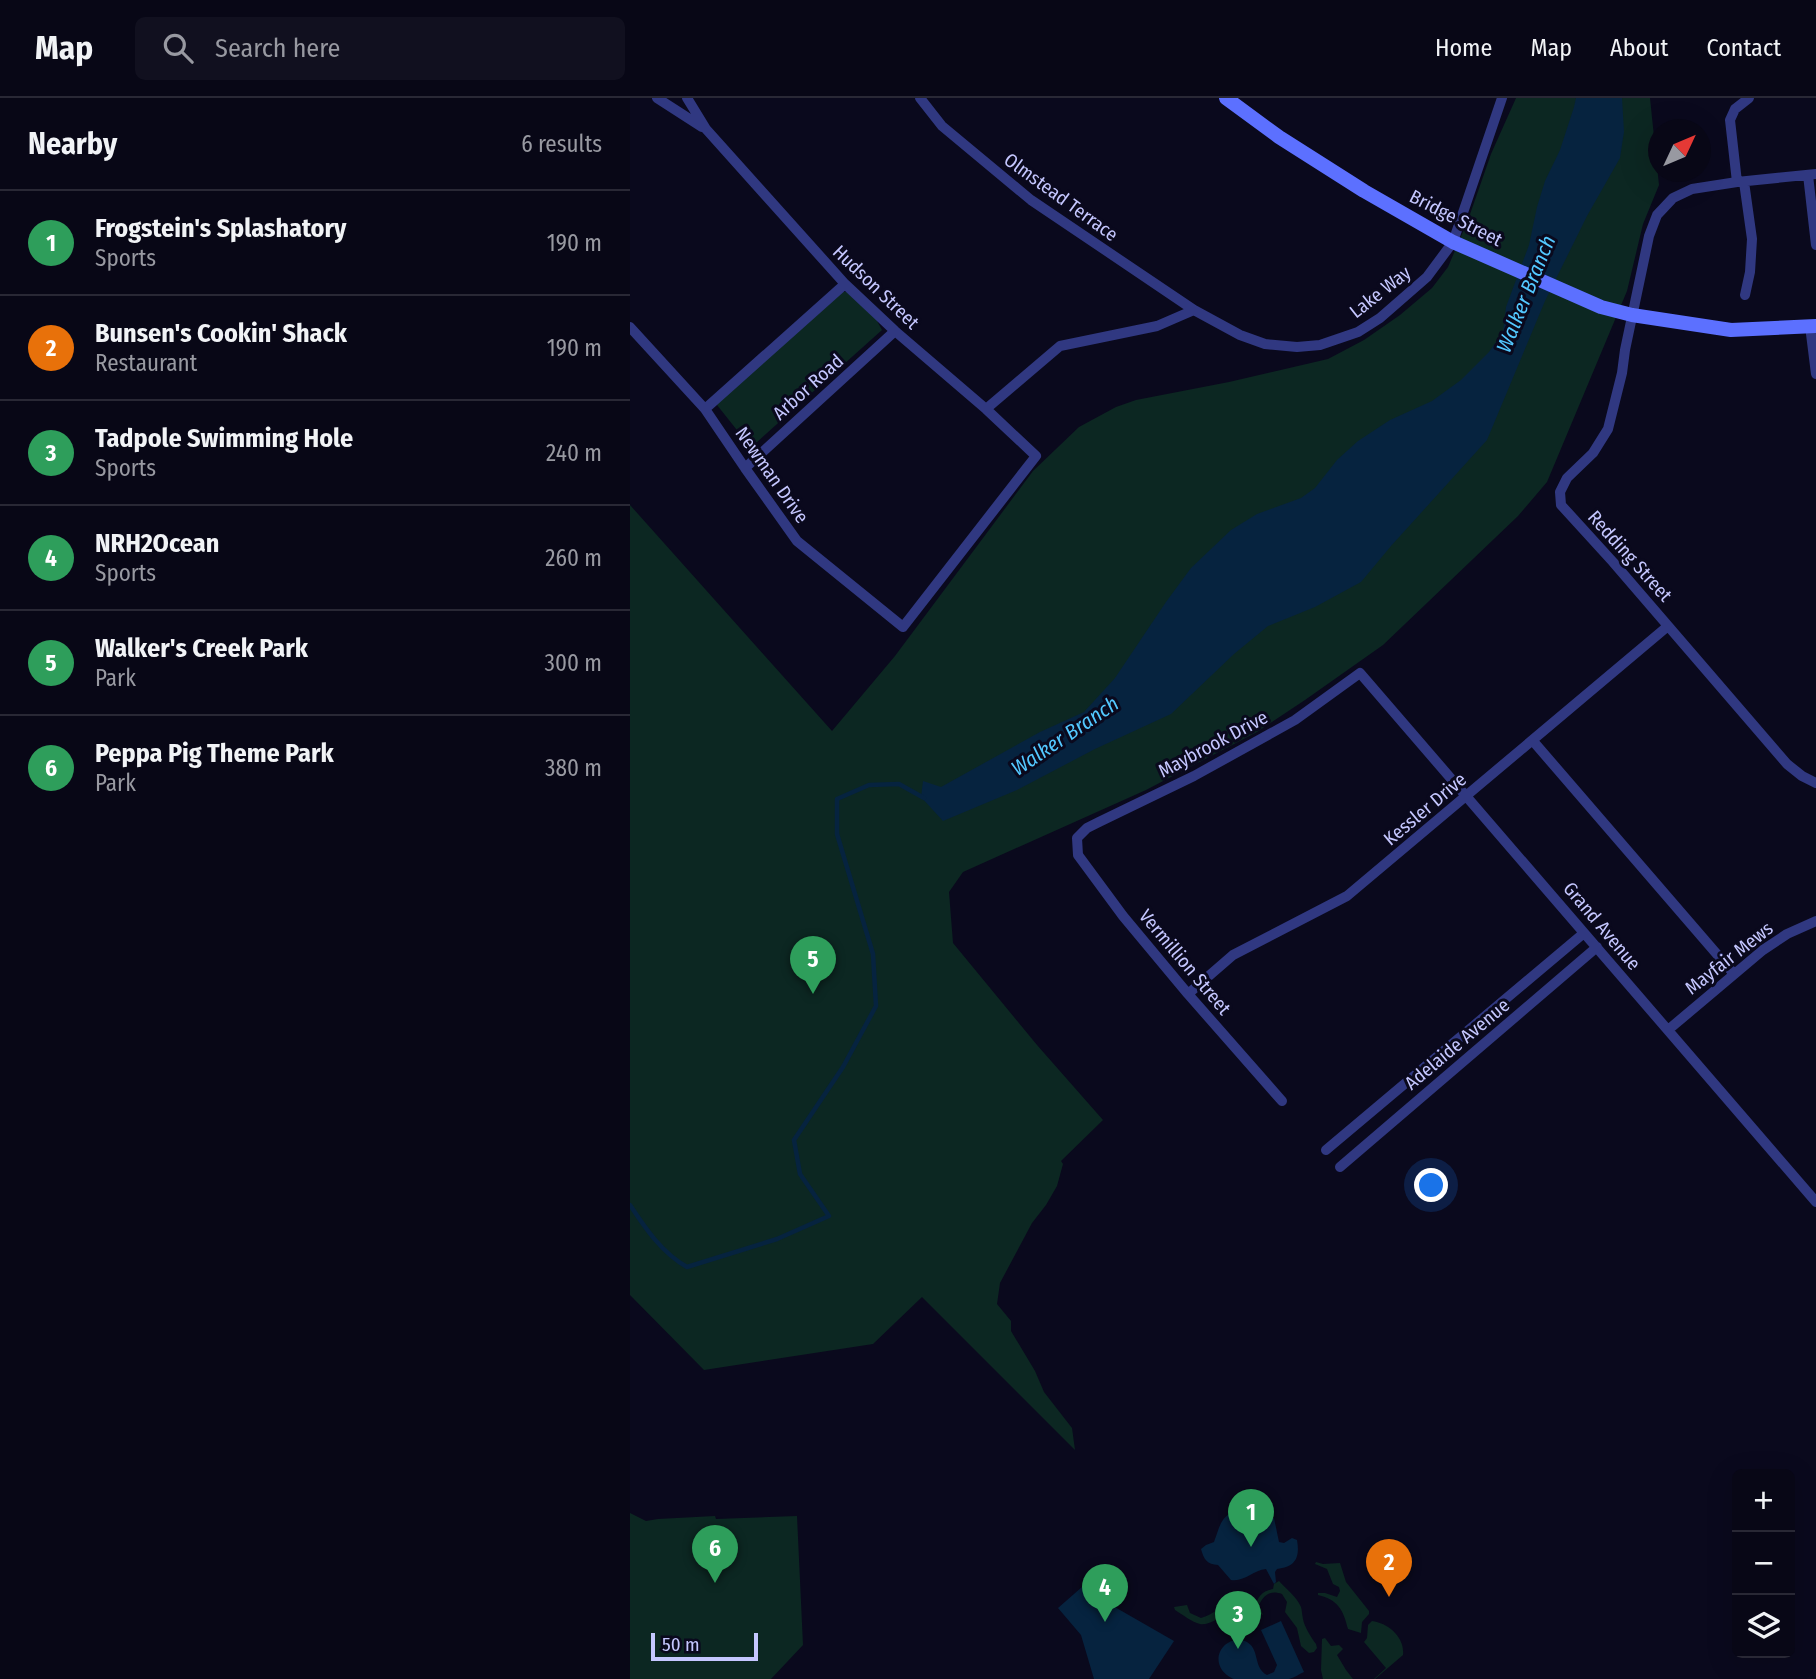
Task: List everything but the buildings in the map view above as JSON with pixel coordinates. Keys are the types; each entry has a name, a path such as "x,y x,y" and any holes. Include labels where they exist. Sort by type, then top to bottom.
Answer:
{"street":[{"name":"Hudson Street","path":"657,98 705,129"},
{"name":"Hudson Street","path":"687,98 705,129 845,284 1036,456 903,627"},
{"name":"Olmstead Terrace","path":"920,98 942,126 1031,200 1194,310"},
{"name":"Bridge Street","path":"1226,98 1279,137 1364,191 1453,242 1601,307 1632,315 1731,330 1813,326"},
{"name":"Lake Way","path":"1194,310 1240,335 1265,344 1297,347 1320,345 1358,332 1380,318 1427,277 1453,242 1502,98"},
{"path":"1745,295 1750,272 1752,239 1730,120 1735,109 1749,98"},
{"path":"1812,174 1816,246"},
{"name":"Redding Street","path":"1812,174 1692,189 1665,205 1657,215 1649,236 1608,429 1593,453 1567,478 1560,492 1561,505 1787,764 1816,783"},
{"path":"705,409 845,284"},
{"path":"986,409 1060,345 1157,326 1194,310"},
{"path":"1813,326 1816,374"},
{"name":"Newman Drive","path":"630,327 705,409 797,541 903,627"},
{"name":"Arbor Road","path":"744,468 895,331"},
{"name":"Kessler Drive","path":"1188,995 1233,955 1348,897 1668,626"},
{"name":"Grand Avenue","path":"1360,673 1816,1202"},
{"name":"Maybrook Drive","path":"1077,838 1099,821 1194,776 1295,720 1360,673"},
{"path":"1533,741 1734,974"},
{"name":"Vermillion Street","path":"1077,838 1078,855 1123,916 1188,995 1282,1101"},
{"name":"Mayfair Mews","path":"1668,1030 1763,950 1787,934 1816,921"},
{"name":"Adelaide Avenue","path":"1326,1150 1584,933"},
{"name":"Adelaide Avenue","path":"1340,1167 1597,947"}],"green space":[{"path":"1516,98 1650,98 1652,119 1648,119 1648,182 1659,182 1659,185 1643,224 1627,291 1547,482 1518,516 1383,645 1305,700 1257,732 1146,790 963,872 949,892 953,943 1103,1120 1061,1161 1063,1164 1057,1186 1032,1223 1000,1283 997,1304 1011,1321 1011,1331 1044,1392 1072,1428 1075,1450 922,1297 873,1344 704,1370 630,1295 630,505 832,731 895,656 1033,471 1079,427 1116,407 1136,400 1328,359 1364,340 1432,288 1448,267 1491,154"},
{"path":"843,292 847,292 876,319 882,330 756,443 748,444 717,405"},
{"path":"630,1513 646,1521 715,1516 716,1519 797,1516 803,1645 771,1679 630,1679"},
{"path":"1340,1563 1346,1582 1369,1611 1362,1622 1361,1633 1348,1629 1339,1606 1318,1595 1325,1593 1337,1597 1340,1591 1339,1587 1333,1584 1327,1569 1315,1564"},
{"path":"1279,1581 1301,1607 1305,1625 1316,1644 1314,1652 1309,1653 1301,1646 1297,1628 1285,1612 1287,1602 1282,1594 1271,1593 1263,1598 1259,1605 1263,1615 1255,1608 1261,1595 1273,1589 1274,1584"},
{"path":"1187,1605 1190,1613 1201,1618 1223,1607 1234,1606 1246,1612 1247,1622 1238,1626 1238,1613 1233,1613 1210,1623 1200,1624 1174,1607"},
{"path":"1372,1621 1394,1632 1403,1648 1403,1655 1375,1679 1386,1668 1364,1642 1368,1625"},
{"path":"1325,1638 1331,1646 1339,1645 1343,1649 1337,1655 1353,1679 1323,1679 1322,1639"}],"water":[{"path":"1576,98 1622,98 1624,132 1620,158 1587,216 1545,301 1487,440 1361,582 1315,607 1268,626 1234,654 1171,714 1095,749 1017,790 943,821 921,797 923,781 941,787 1040,732 1084,712 1115,678 1191,568 1231,530 1257,514 1301,498 1315,488 1337,460 1358,441 1390,420 1432,401 1461,380 1489,352 1503,332 1506,307 1529,245 1545,181 1560,150"},
{"path":"1239,1507 1261,1508 1265,1518 1274,1518 1279,1542 1284,1543 1292,1538 1297,1540 1295,1560 1289,1566 1277,1569 1274,1584 1266,1569 1231,1580 1218,1565 1206,1561 1203,1556 1201,1549 1214,1542 1222,1521"},
{"path":"1090,1580 1113,1606 1174,1641 1149,1679 1094,1679 1081,1635 1058,1608"},
{"path":"1281,1621 1304,1672 1289,1679 1234,1679 1223,1671 1219,1664 1220,1652 1227,1643 1239,1640 1245,1641 1253,1648 1262,1672 1267,1675 1274,1672 1277,1665 1261,1630"}],"waterway":[{"name":"Walker Branch","path":"630,1205 662,1247 687,1267 777,1239 829,1216 800,1174 794,1140 843,1067 876,1006 873,954 837,834 837,799 869,785 899,784 924,798"}],"place":[{"name":"Walker's Creek Park","path":"813,994"},
{"name":"Frogstein's Splashatory","path":"1251,1547"},
{"name":"Peppa Pig Theme Park","path":"715,1583"},
{"name":"Bunsen's Cookin' Shack","path":"1389,1597"},
{"name":"NRH2Ocean","path":"1105,1622"},
{"name":"Tadpole Swimming Hole","path":"1238,1649"}]}
